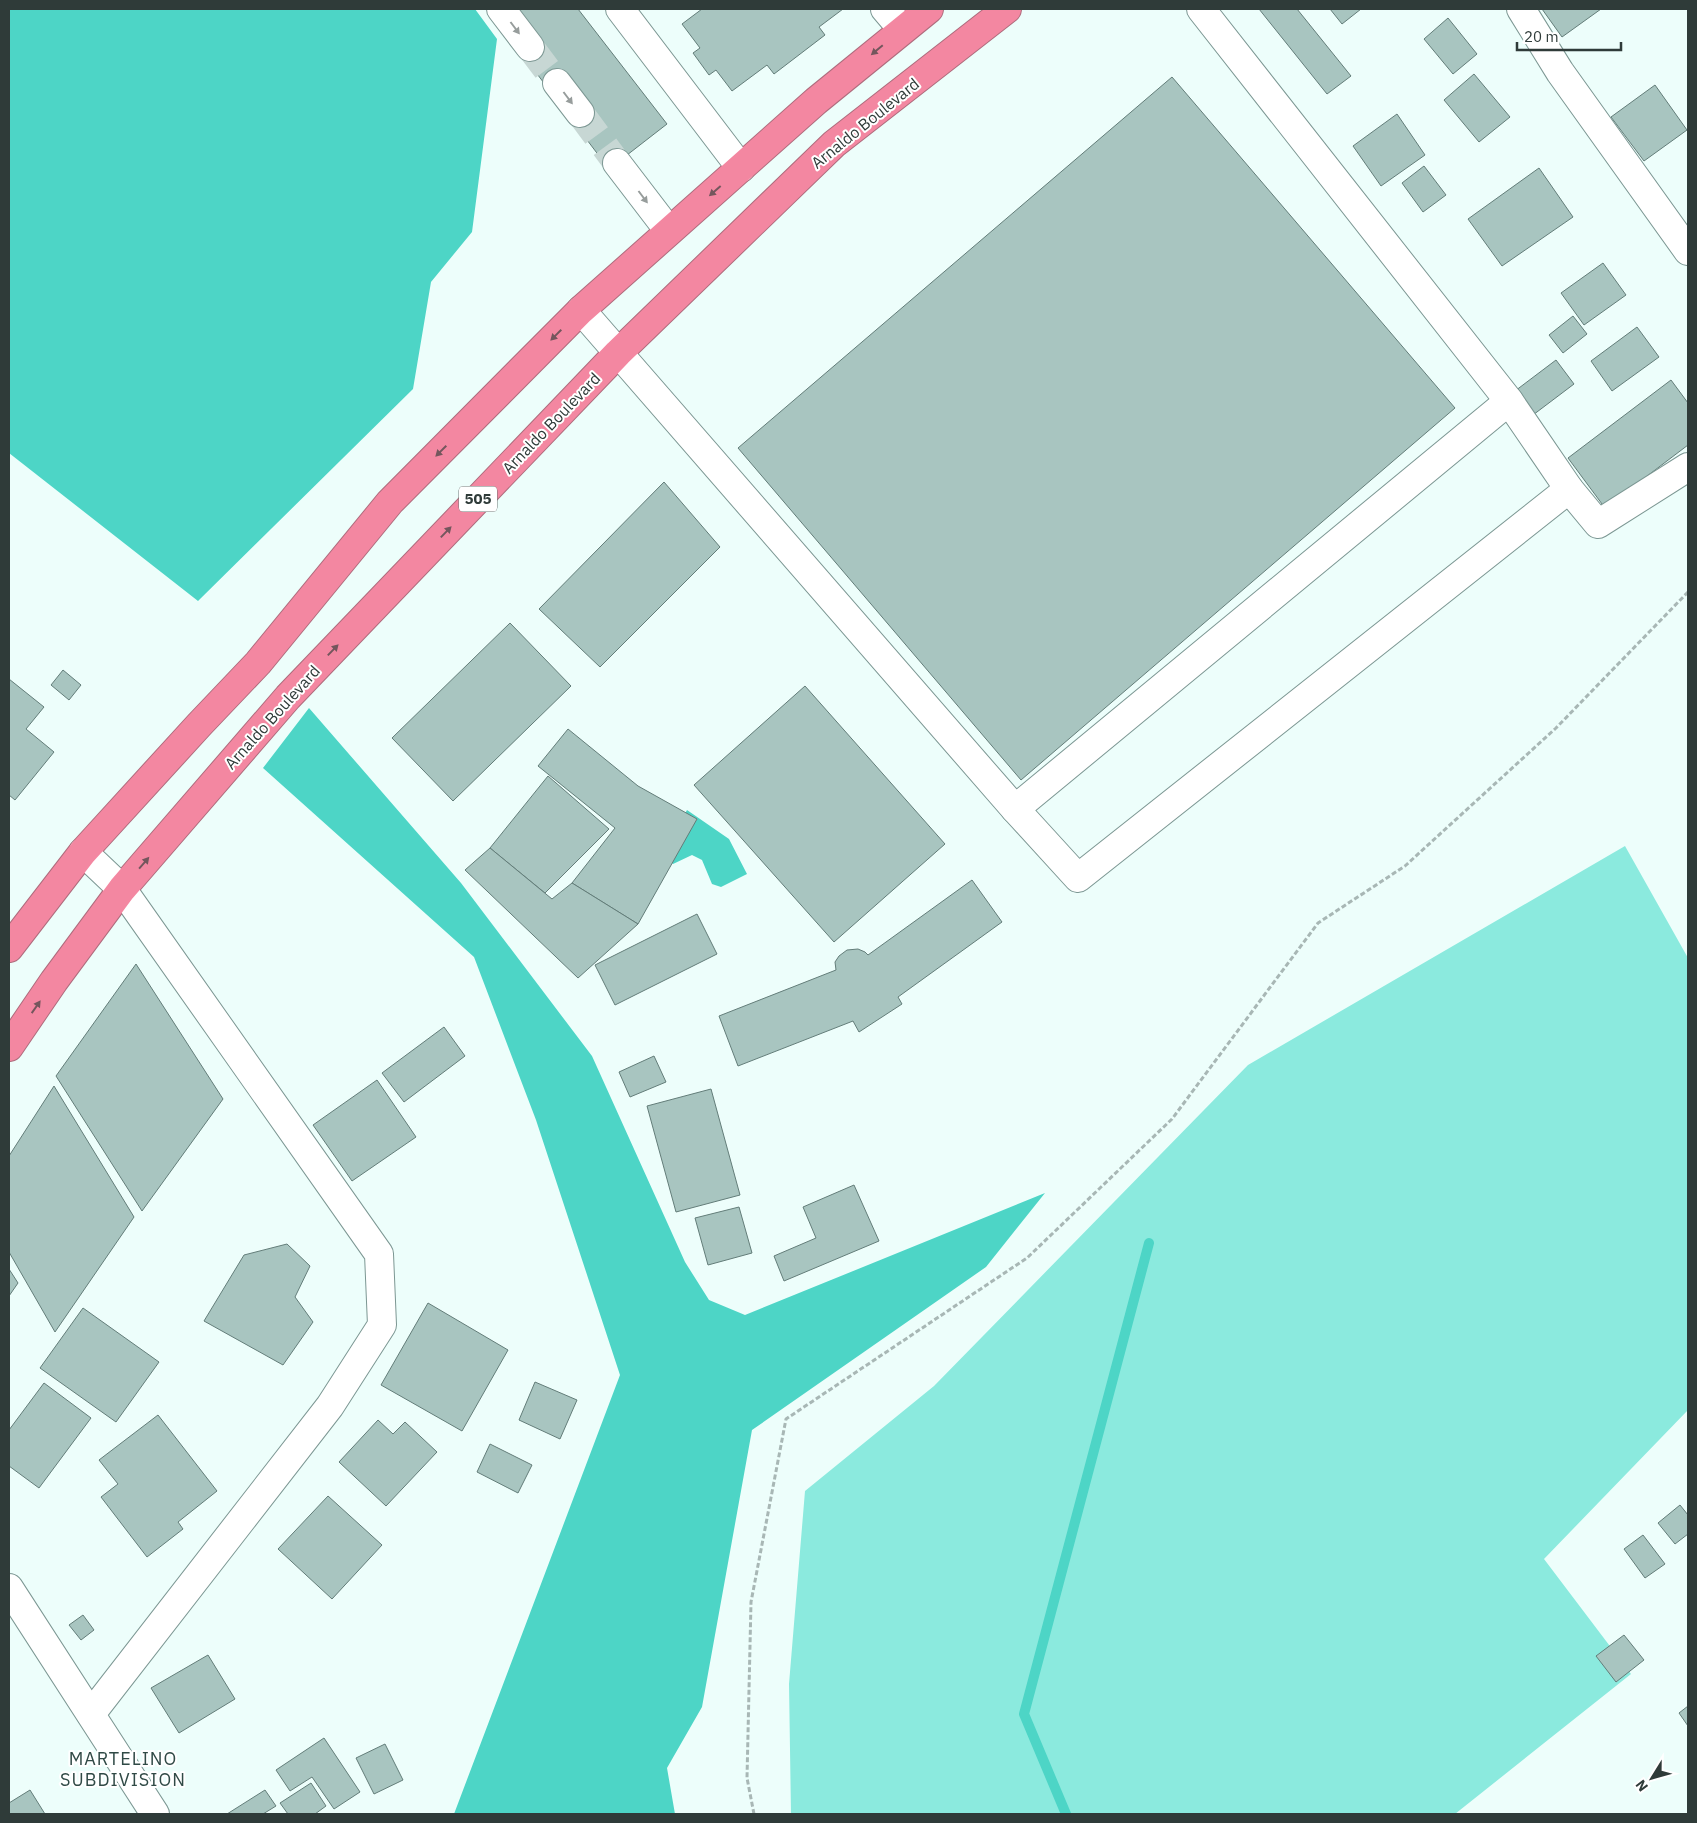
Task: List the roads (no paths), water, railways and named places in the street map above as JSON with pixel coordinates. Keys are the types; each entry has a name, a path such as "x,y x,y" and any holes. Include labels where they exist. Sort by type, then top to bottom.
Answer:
{"highway":[{"path":"9,948 83,852 258,663 390,502 581,310 816,100 894,19 929,9"},
{"name":"Arnaldo Boulevard","path":"9,1047 54,981 122,890 288,697 618,353 834,144 1007,9"}],"street":[{"path":"501,9 530,47"},
{"path":"620,9 741,168"},
{"path":"1201,9 1509,401 1569,489 1598,524 1688,467"},
{"path":"1521,9 1560,72 1688,250"},
{"path":"557,83 580,113"},
{"path":"617,163 669,231"},
{"path":"581,310 1015,809 1078,878 1569,489"},
{"path":"1015,809 1509,401"},
{"path":"83,852 122,890 379,1254 382,1325 330,1406 91,1714"},
{"path":"9,1588 155,1814"}],"waterway":[{"path":"1066,1814 1024,1714 1149,1243"}],"tunnel":[{"path":"530,47 557,83"},
{"path":"580,113 617,163"}],"district":[{"name":"MARTELINO SUBDIVISION","path":"123,1769"}]}
